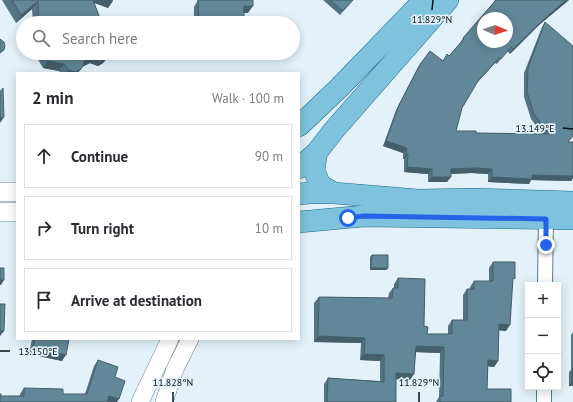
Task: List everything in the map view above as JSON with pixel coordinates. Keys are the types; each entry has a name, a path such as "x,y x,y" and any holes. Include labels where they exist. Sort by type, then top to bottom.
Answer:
{"main road":[{"path":"300,125 339,88 424,0"},
{"path":"300,167 317,152 338,125 448,0"},
{"path":"317,152 314,170 320,184 334,194"},
{"path":"0,192 16,192"},
{"path":"300,194 334,194 418,200 472,199 573,202"},
{"path":"0,212 16,212"},
{"path":"300,222 364,216 573,219"}],"street":[{"path":"545,282 546,219"},
{"path":"140,402 170,340"},
{"path":"164,402 175,369 190,340"},
{"path":"544,390 544,402"}],"building":[{"path":"12,0 93,0 99,16 39,16 38,1 21,15"},
{"path":"198,0 253,0 253,6 244,6 244,16 199,16"},
{"path":"330,0 353,0 343,11"},
{"path":"496,0 566,0 543,20 513,49 513,12 486,12"},
{"path":"477,22 477,48 510,48 478,81 462,108 456,131 476,131 476,133 549,134 534,114 527,92 528,68 545,22 573,46 573,136 568,142 573,142 573,176 532,175 532,179 492,177 492,169 475,168 451,169 451,177 432,177 432,169 407,167 407,148 386,141 399,105 421,63 430,51 443,61 447,54 449,56 464,39 463,38"},
{"path":"0,39 4,42 5,46 4,50 0,53"},
{"path":"86,60 84,61 80,70 75,72 69,70 64,64 48,61"},
{"path":"3,88 4,117 0,118 0,92"},
{"path":"372,255 388,255 388,268 371,268"},
{"path":"493,262 515,262 515,279 513,278 510,325 499,324 498,361 488,360 487,389 511,389 511,402 440,402 440,396 443,396 444,347 416,346 414,374 396,373 396,402 327,402 328,378 384,382 384,355 364,354 365,338 318,336 319,297 392,298 393,288 398,288 398,278 425,279 424,326 428,327 427,334 452,334 452,320 467,320 467,289 474,289 474,281 493,281"},
{"path":"0,268 4,268 4,280 0,280"},
{"path":"0,304 5,304 4,331 0,331"},
{"path":"35,340 69,340 66,355 33,349"},
{"path":"98,360 118,367 115,377 125,381 119,399 109,396 107,402 0,402 0,394 1,396 24,396 24,388 63,389 63,394 87,394"}],"route":[{"path":"348,218 364,216 546,219 546,245"}]}
